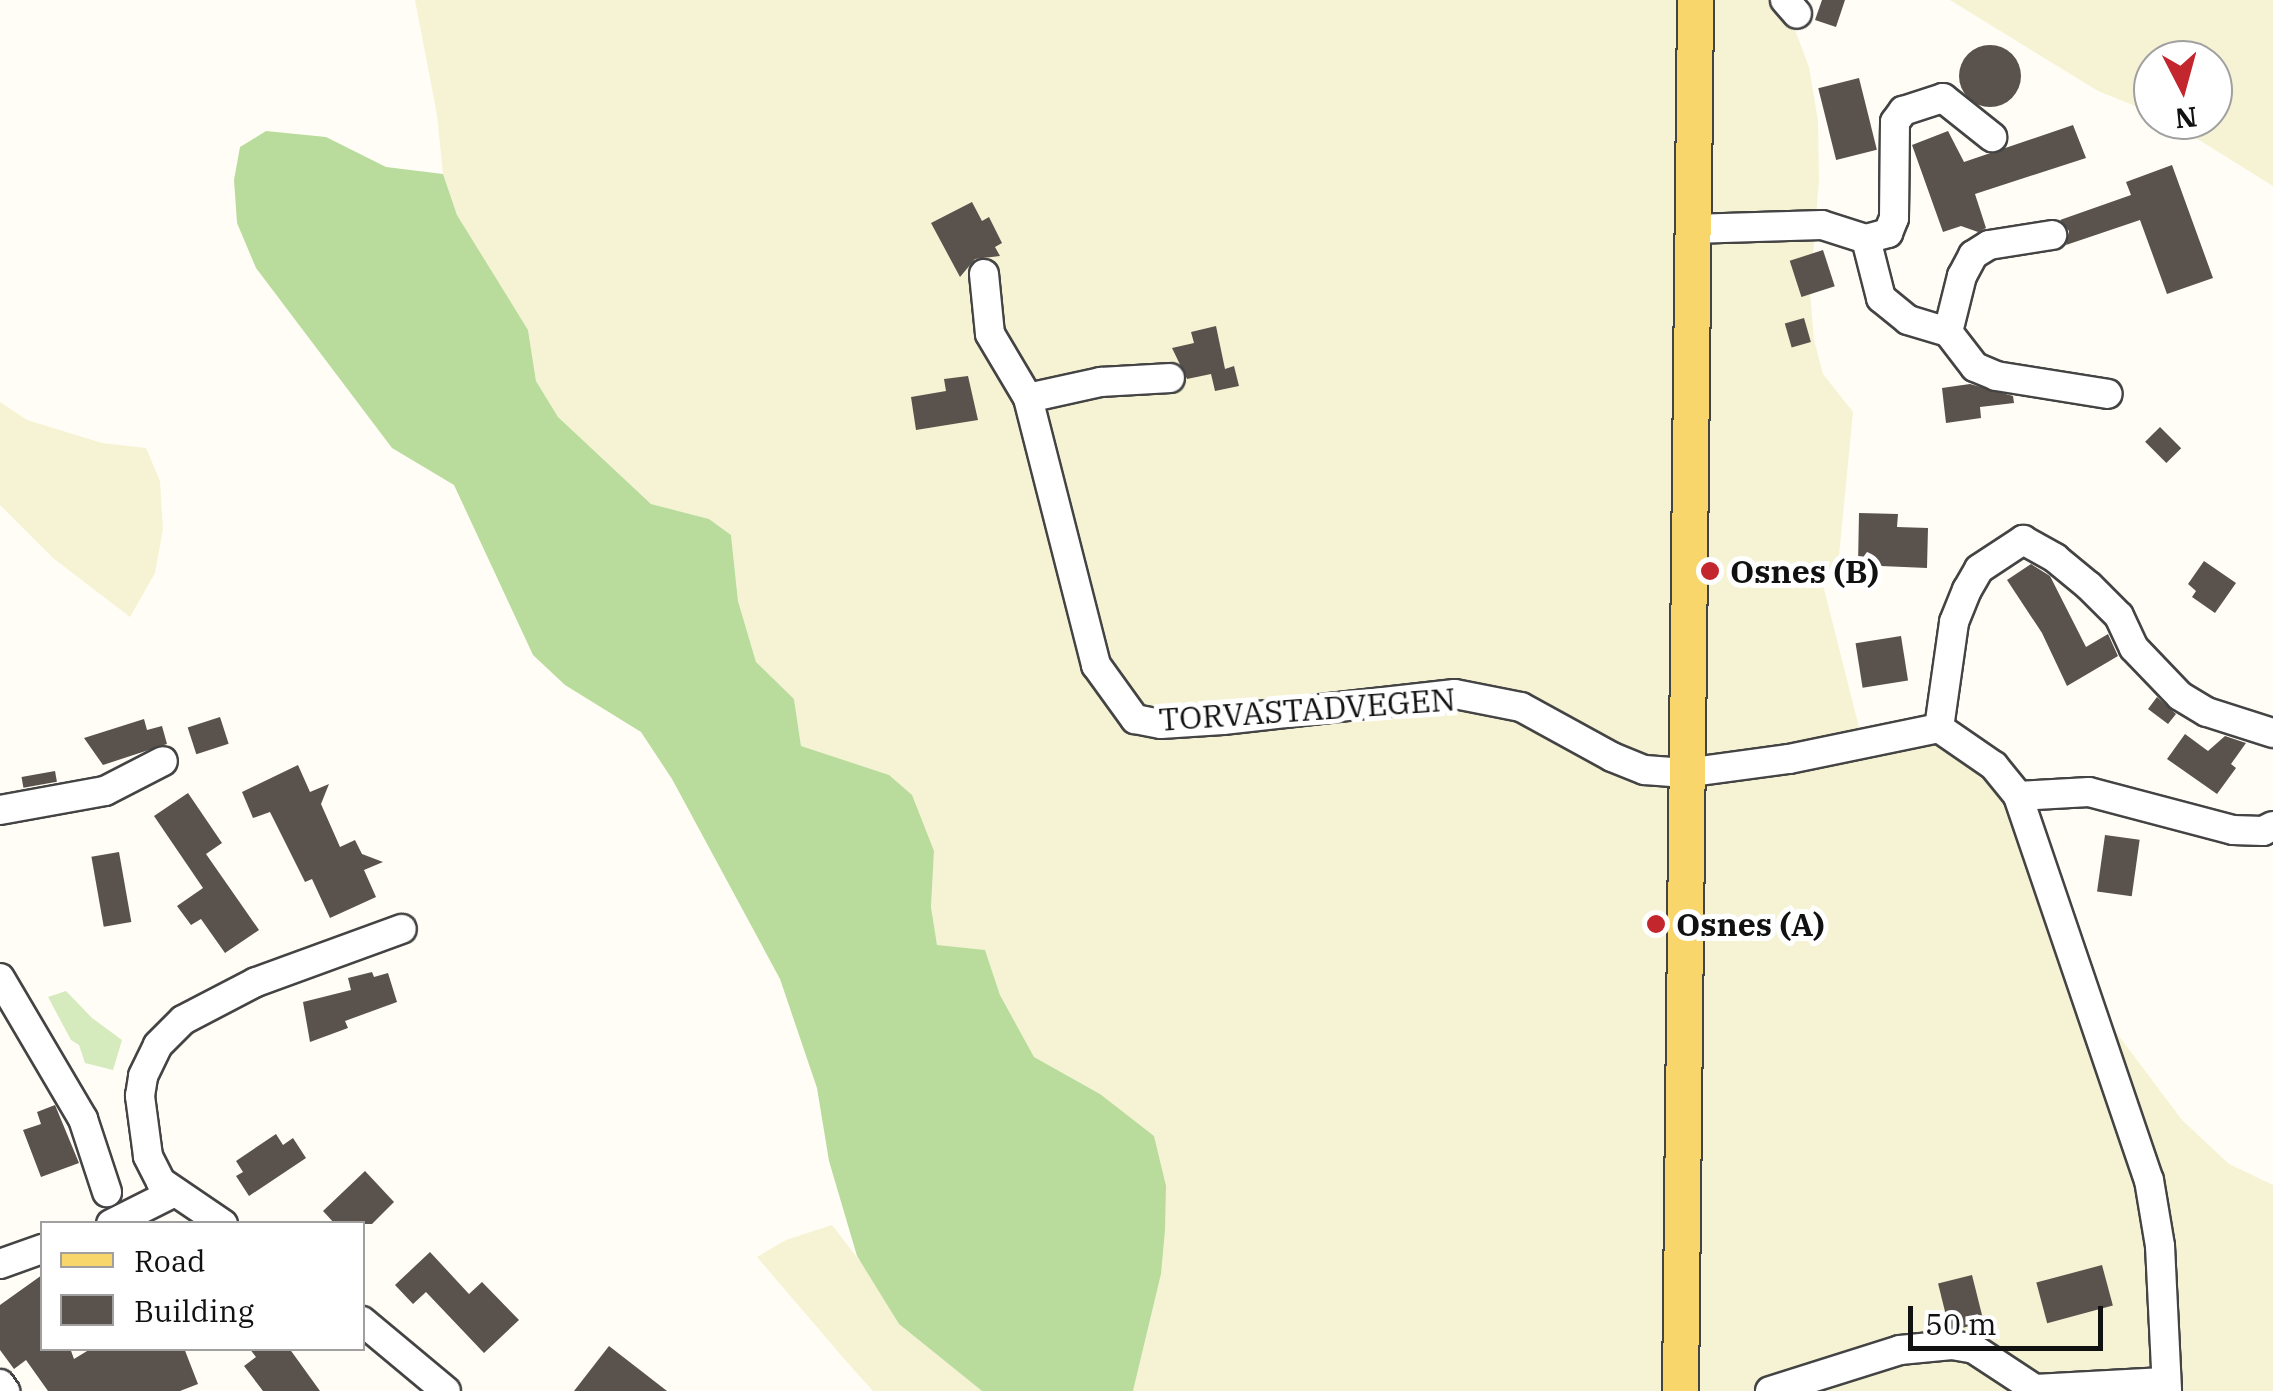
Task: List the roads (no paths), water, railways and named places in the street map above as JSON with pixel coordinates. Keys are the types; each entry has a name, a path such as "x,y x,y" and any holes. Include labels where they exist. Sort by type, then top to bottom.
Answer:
{"main road":[{"path":"1680,1391 1695,0"}],"street":[{"path":"1692,230 1822,226 1866,239 1888,233 1894,218 1895,122 1903,111 1944,98 1992,137"},
{"path":"1948,332 1962,276 1973,254 1988,245 2052,234"},
{"path":"1866,239 1881,298 1908,320 1948,332 1975,367 1996,376 2108,394"},
{"name":"TORVASTADVEGEN","path":"984,274 990,334 1028,398 1096,665 1135,719 1161,724 1223,720 1455,694 1521,707 1612,757 1645,770 1685,773 1789,759 1939,728"},
{"path":"1028,398 1101,382 1170,378"},
{"path":"1770,1391 1900,1350 1952,1345 1974,1349 2035,1389 2166,1386 2160,1246 2149,1180 2018,796 1994,766 1939,728 1954,622 1979,569 2023,540 2055,558 2090,586 2119,616 2134,648 2180,696 2207,712 2273,733"},
{"path":"0,810 105,791 163,760"},
{"path":"2018,796 2089,792 2232,830 2262,831 2273,826"},
{"path":"217,1221 173,1194 161,1182 148,1156 140,1112 143,1076 170,1032 202,1008 256,982 402,929"},
{"path":"0,978 75,1104 107,1192"},
{"path":"117,1221 173,1194"},
{"path":"0,1264 40,1249"},
{"path":"365,1324 446,1391"},
{"path":"0,1384 5,1391"}],"place":[{"name":"Osnes (B)","path":"1710,571"},
{"name":"Osnes (A)","path":"1656,924"}]}
